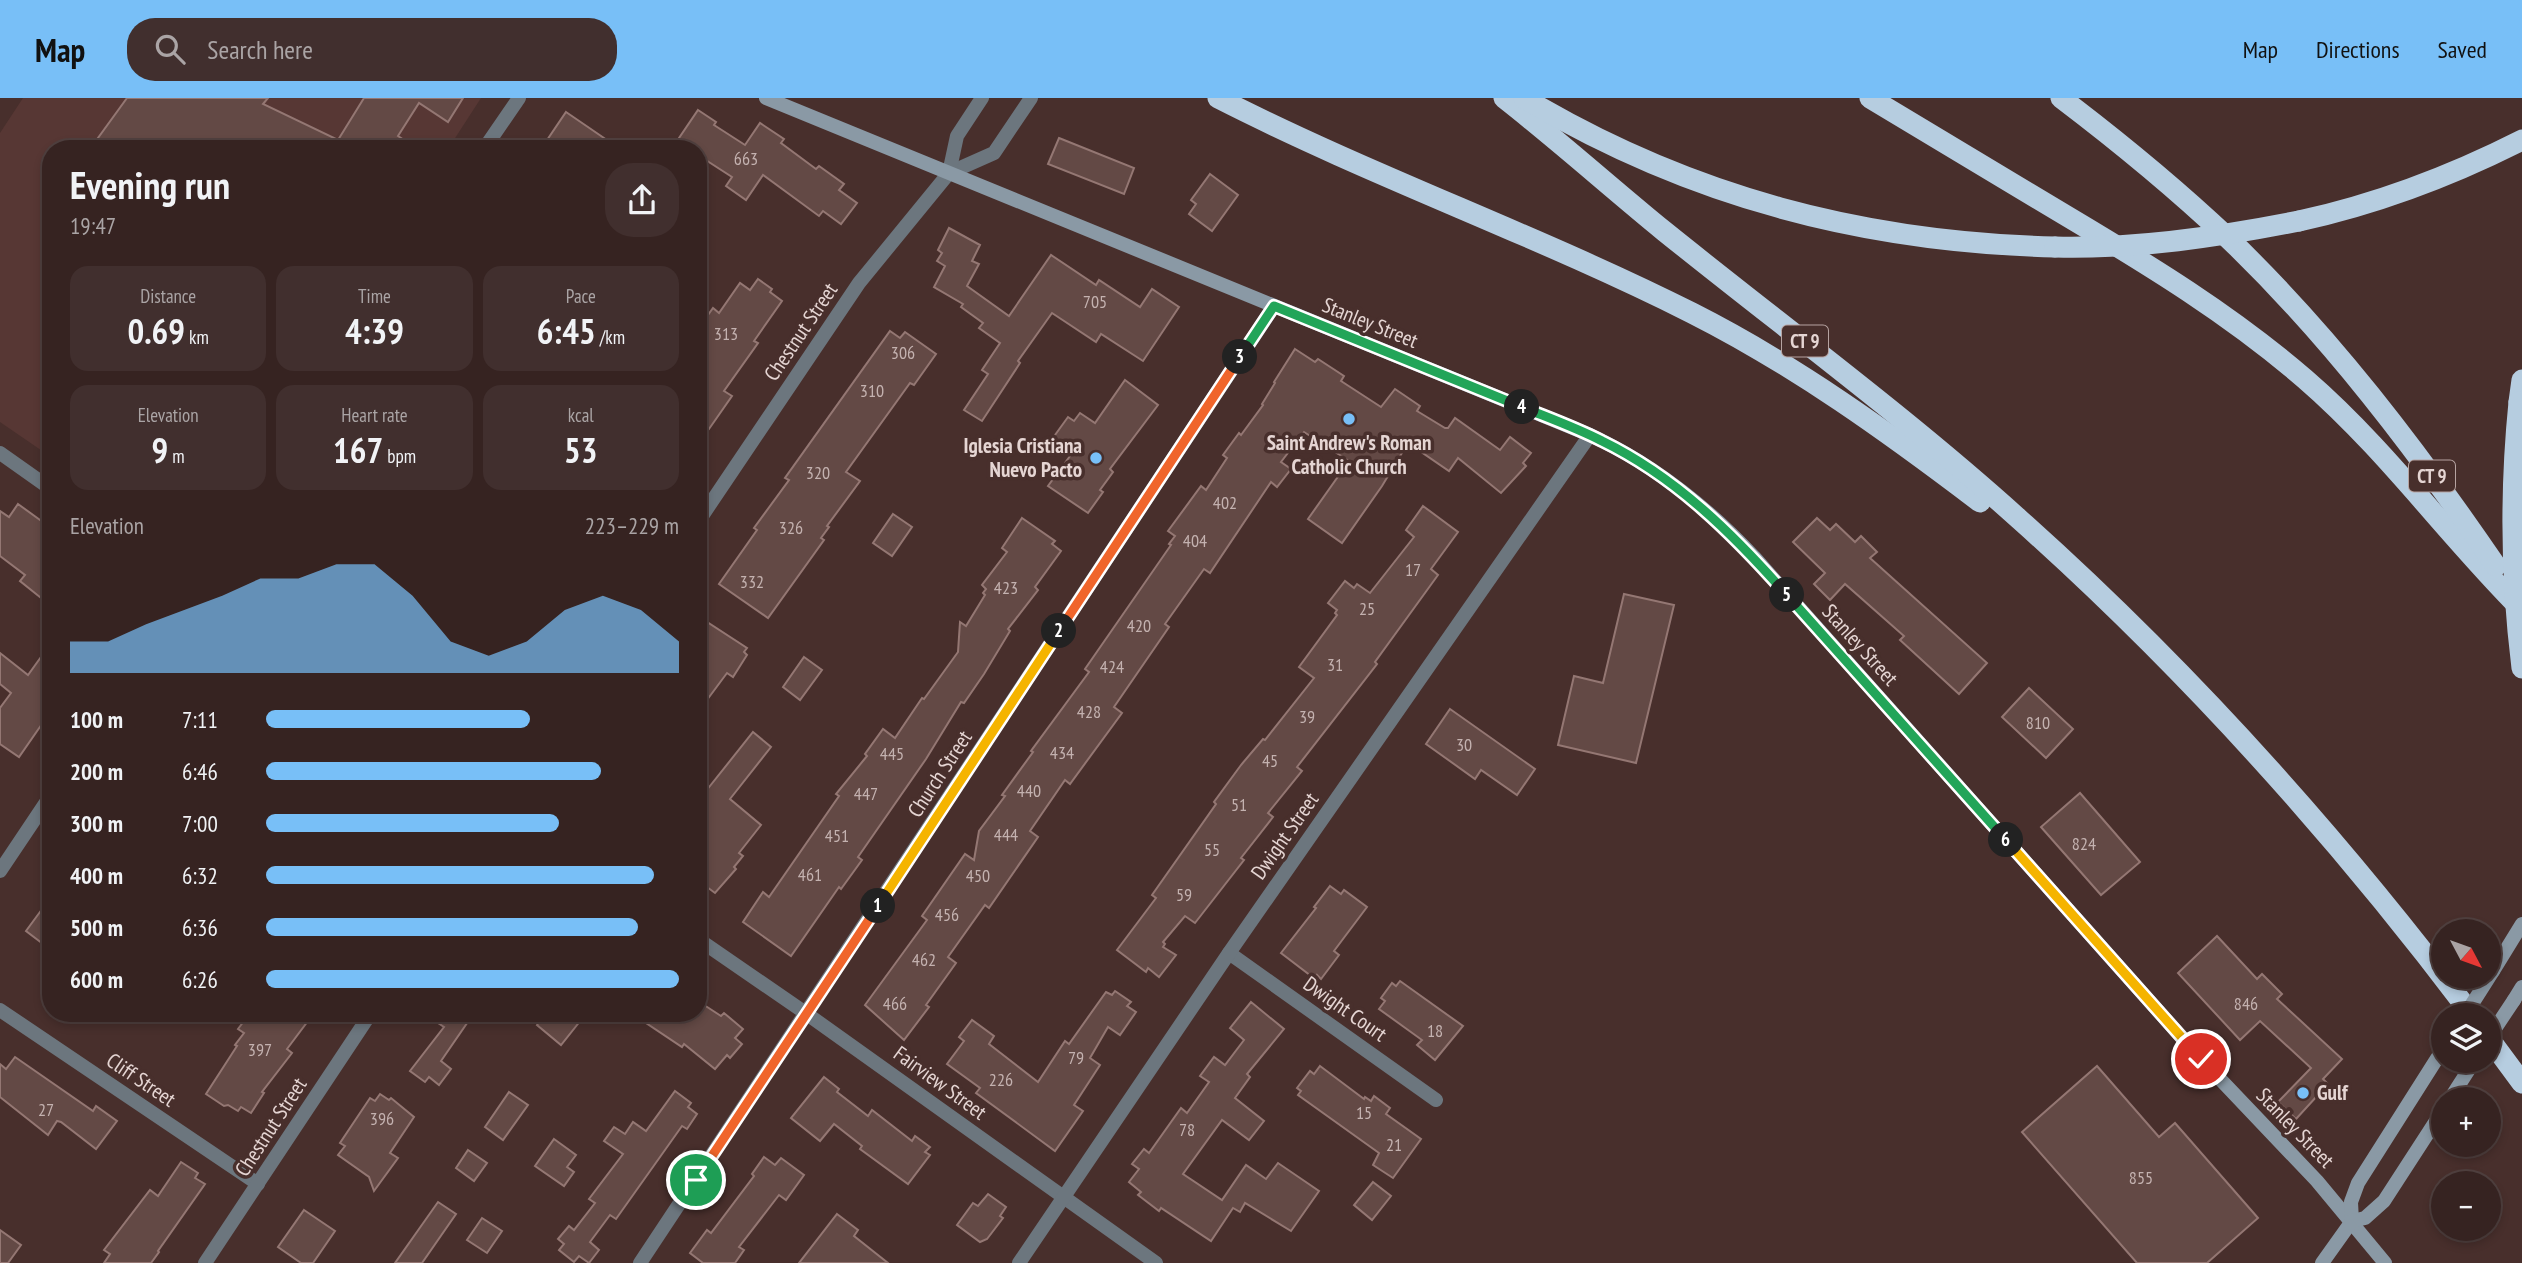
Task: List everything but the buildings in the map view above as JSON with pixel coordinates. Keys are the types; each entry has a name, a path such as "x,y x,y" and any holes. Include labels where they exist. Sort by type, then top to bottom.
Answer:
{"highway":[{"path":"1218,98 1320,147 1645,290 1725,331 1867,419 2099,593"},
{"name":"CT 9","path":"1504,98 1666,232 1917,431 2099,593 2203,696 2306,809 2381,898 2463,1003"},
{"path":"1524,98 1640,158 1723,191 1772,206 1838,223 1906,235 1971,243 2055,247 2174,241 2299,220 2404,191 2522,141"},
{"path":"1870,98 2145,263 2213,307 2269,349 2369,440 2522,608"},
{"name":"CT 9","path":"2062,98 2188,201 2309,323 2413,449 2522,608"},
{"path":"2522,380 2513,472 2512,521 2515,602 2522,668"},
{"path":"2501,1055 2522,1083"}],"main road":[{"name":"Stanley Street","path":"766,98 1590,435 1667,480 1739,541 2201,1059 2312,1175 2385,1263"},
{"path":"2473,1003 2522,924"},
{"path":"2501,1019 2522,987"},
{"path":"2352,1222 2351,1202 2358,1184 2431,1069"},
{"path":"2322,1263 2352,1222 2365,1218 2384,1201 2431,1129"}],"street":[{"path":"490,140 519,98"},
{"name":"Chestnut Street","path":"707,509 855,290 949,173 957,136 982,98"},
{"name":"Chestnut Street","path":"949,173 995,153 1031,98"},
{"name":"Church Street","path":"640,1263 1274,306"},
{"name":"Dwight Street","path":"1020,1263 1229,953 1590,435"},
{"path":"0,453 42,483"},
{"path":"0,871 42,808"},
{"name":"Fairview Street","path":"707,945 1156,1263"},
{"name":"Dwight Court","path":"1229,953 1436,1100"},
{"name":"Cliff Street","path":"0,1010 258,1184"},
{"name":"Chestnut Street","path":"205,1263 365,1022"}],"shaded area":[{"path":"23,98 481,98 454,140 42,140 42,451 0,422 0,133"}],"place":[{"name":"Saint Andrew's Roman Catholic Church","path":"1349,419"},
{"name":"Iglesia Cristiana Nuevo Pacto","path":"1096,458"},
{"name":"Gulf","path":"2303,1093"}],"route":[{"path":"696,1180 1274,306 1601,440 1648,468 1693,500 1754,557 2201,1059"}]}
